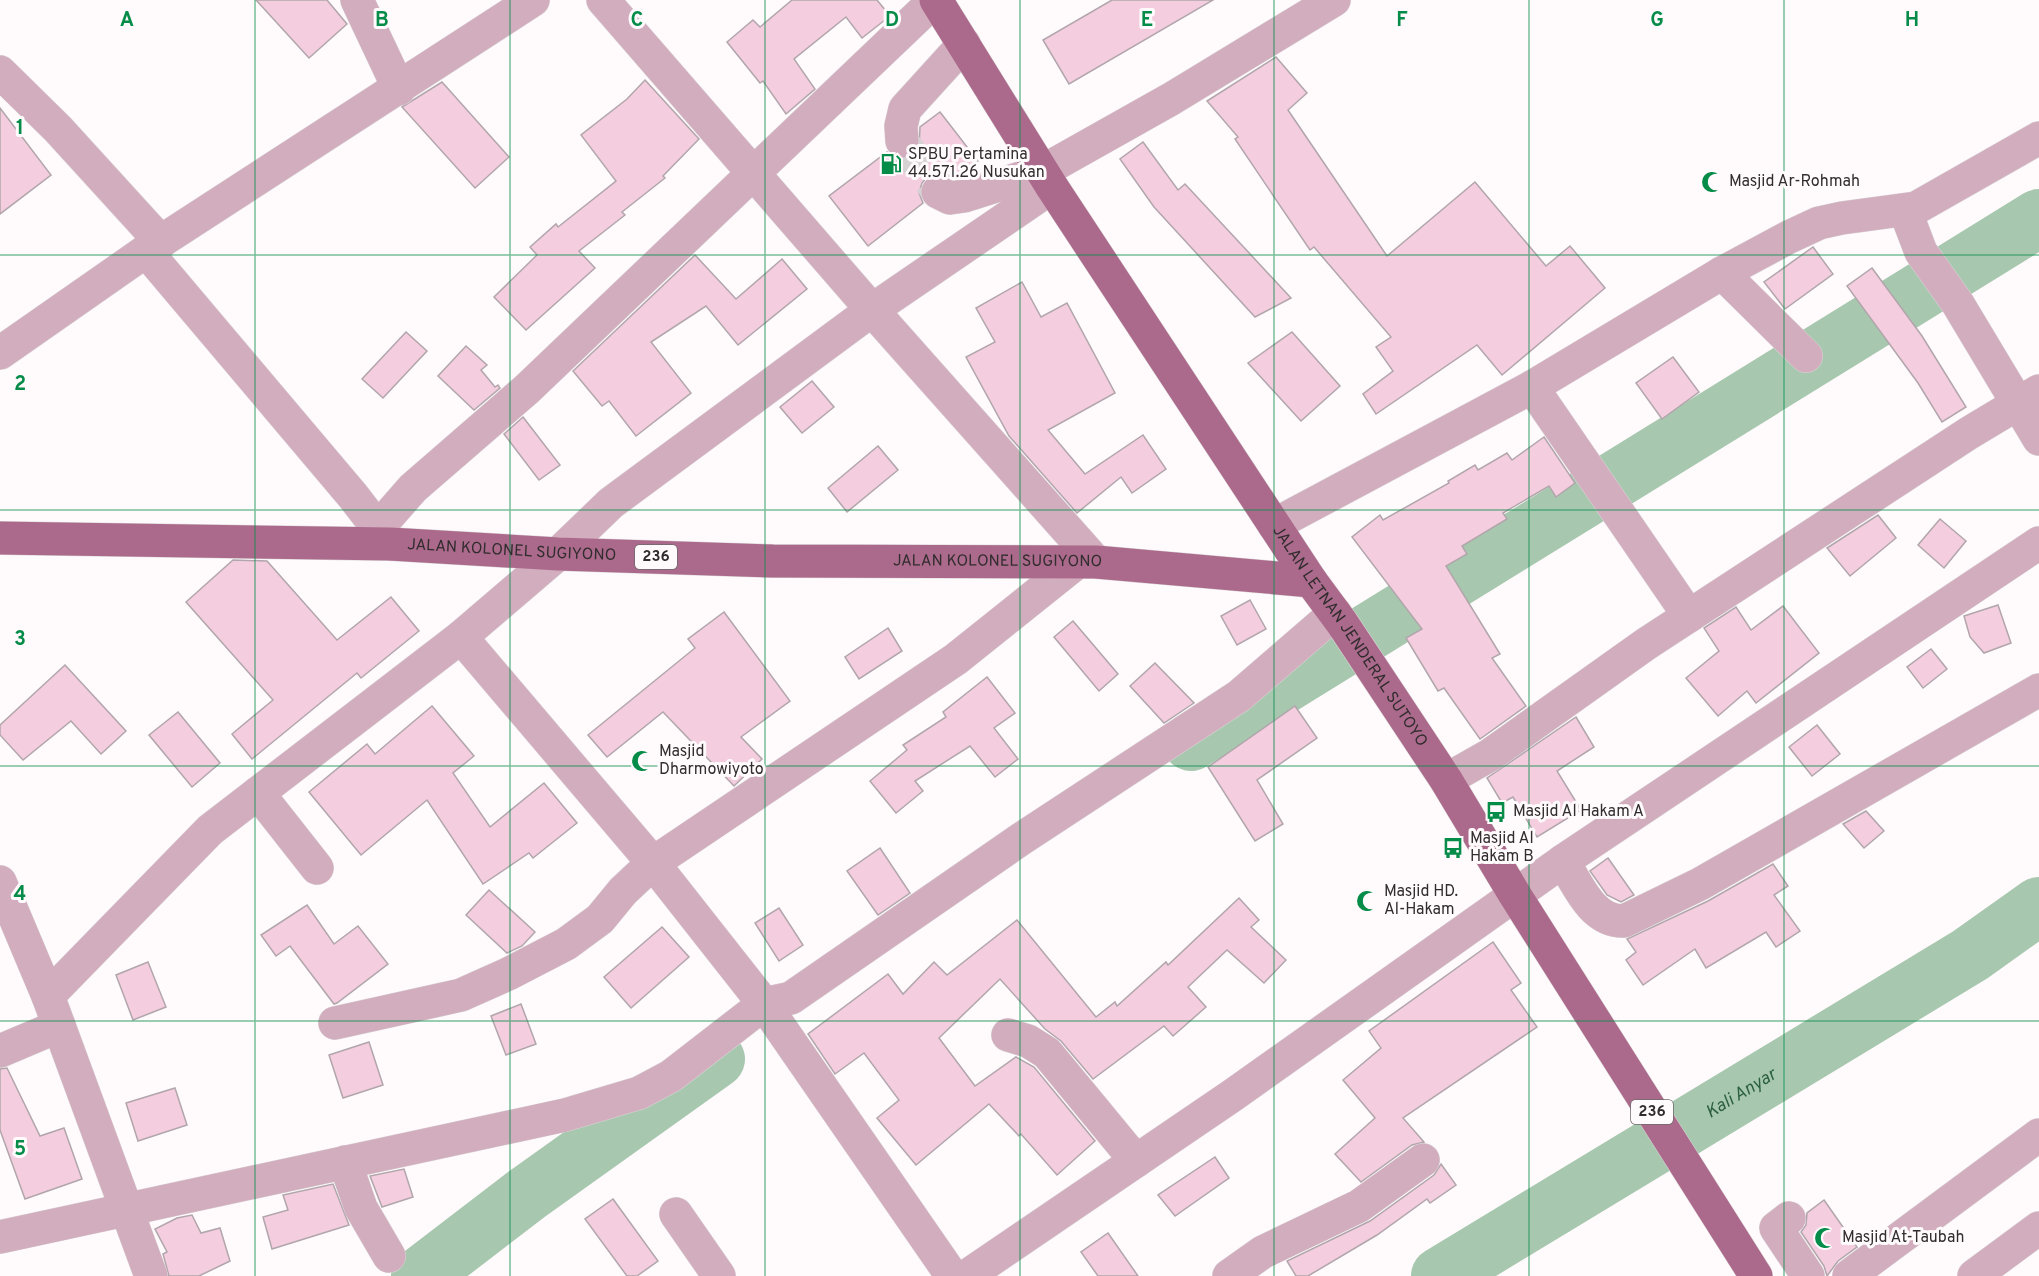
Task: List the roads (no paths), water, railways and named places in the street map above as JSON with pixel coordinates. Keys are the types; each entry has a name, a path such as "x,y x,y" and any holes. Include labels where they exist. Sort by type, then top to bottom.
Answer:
{"main road":[{"name":"JALAN LETNAN JENDERAL SUTOYO","path":"935,0 1048,179 1274,525 1339,618 1446,780 1515,895 1753,1272"},
{"name":"JALAN KOLONEL SUGIYONO","path":"0,538 383,537 558,554 772,561 1086,562 1311,581"}],"street":[{"path":"357,0 399,89"},
{"path":"0,353 154,247 533,0"},
{"path":"335,1023 461,995 566,944 600,919 623,891 653,863 956,659 1086,562 872,310 603,0"},
{"path":"0,72 58,129 354,496 383,537 413,488 526,390 752,172 935,0"},
{"path":"0,1051 53,1011 192,846 462,637 558,554 611,502 1048,179 1171,99 1334,0"},
{"path":"902,141 901,126 905,109 964,44"},
{"path":"1274,525 1532,387 1722,273 1819,223 1905,210 1932,200 2039,138"},
{"path":"938,192 950,198 1048,179"},
{"path":"1905,210 1914,236 1931,266 2028,398 2039,439"},
{"path":"1722,273 1806,356"},
{"path":"1532,387 1627,522 1689,616"},
{"path":"1446,780 1490,754 1689,616 2028,398"},
{"path":"967,1276 1136,1161 1563,861 2039,543"},
{"path":"0,1237 565,1115 639,1094 671,1076 768,1009 791,998 1021,839 1239,696 1339,618"},
{"path":"462,637 653,863 768,1009 952,1276"},
{"path":"1563,861 1602,917 1613,921 1624,921 1700,884 2039,690"},
{"path":"258,793 317,868"},
{"path":"0,882 53,1011 151,1276"},
{"path":"1008,1035 1029,1041 1047,1053 1136,1161"},
{"path":"1849,1276 2039,1135"},
{"path":"1229,1276 1263,1252 1359,1206 1423,1160"},
{"path":"345,1162 366,1219 389,1256"},
{"path":"676,1214 718,1276"},
{"path":"1789,1218 1776,1228 1808,1276"},
{"path":"1995,1270 2039,1228"}],"waterway":[{"path":"1191,742 2039,218"},
{"name":"Kali Anyar","path":"1440,1276 1970,955 2039,906"},
{"path":"420,1276 527,1194 716,1059"}],"tunnel":[{"path":"902,141 938,192"}],"place":[{"name":"SPBU Pertamina 44.571.26 Nusukan","path":"891,164"},
{"name":"Masjid Ar-Rohmah","path":"1712,182"},
{"name":"Masjid Dharmowiyoto","path":"642,761"},
{"name":"Masjid Al Hakam A","path":"1496,812"},
{"name":"Masjid Al Hakam B","path":"1453,848"},
{"name":"Masjid HD. Al-Hakam","path":"1367,901"},
{"name":"Masjid At-Taubah","path":"1825,1238"}]}
